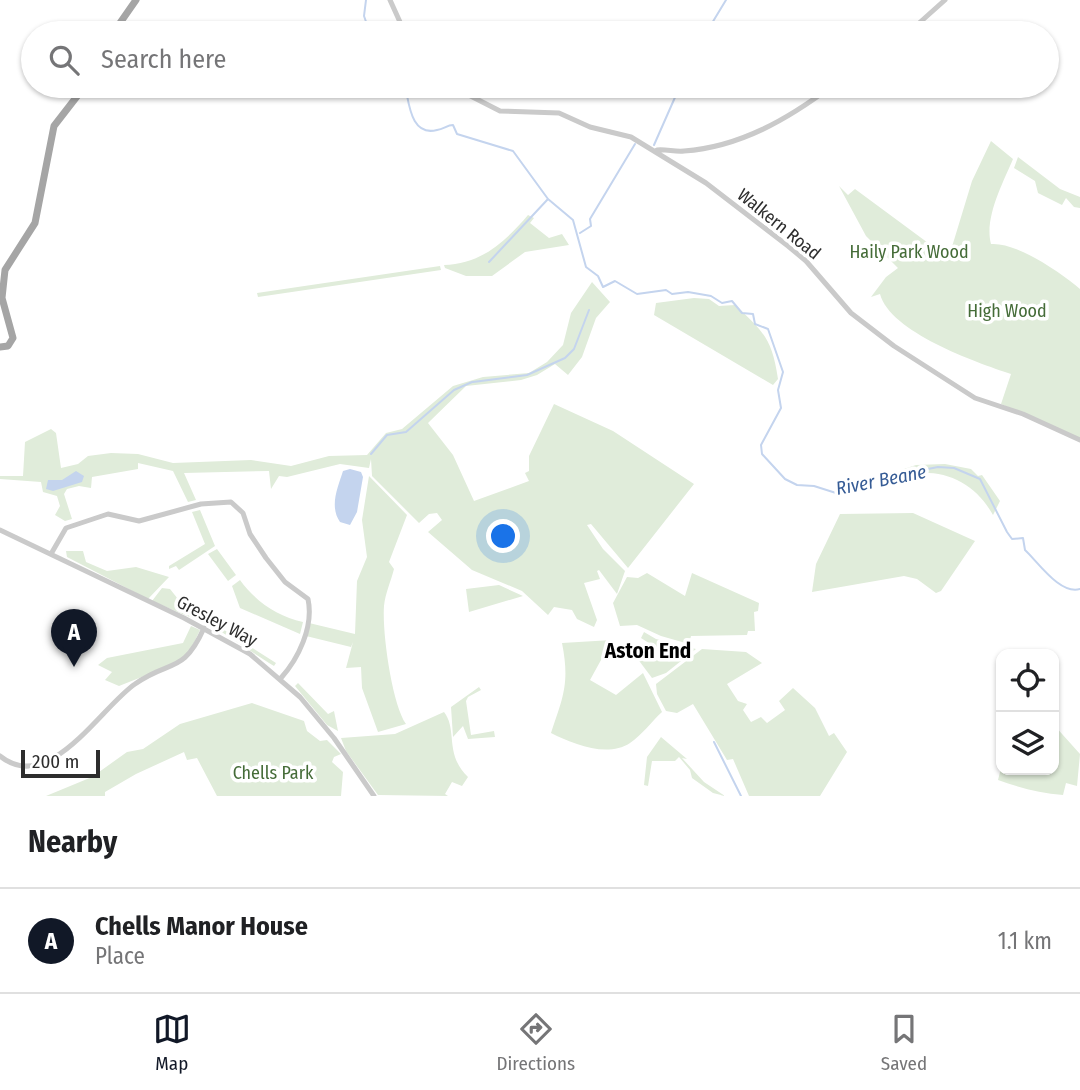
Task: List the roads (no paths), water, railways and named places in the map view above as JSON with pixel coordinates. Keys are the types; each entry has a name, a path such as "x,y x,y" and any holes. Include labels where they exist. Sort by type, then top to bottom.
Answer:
{"main road":[{"path":"121,21 135,0"},
{"path":"0,347 8,346 13,338 2,298 5,270 35,223 54,126 76,98"}],"street":[{"path":"390,0 399,21"},
{"path":"921,21 945,0"},
{"name":"Walkern Road","path":"475,98 500,111 559,113 590,127 623,133 657,150 706,183 806,261 851,313 871,330 975,398 1023,414 1080,440"},
{"path":"657,150 707,147 761,132 817,98"},
{"path":"51,554 60,535 70,526 112,514 139,521 201,505 229,501 238,506 250,534 265,558 285,582 308,599 310,608 298,656 281,678"},
{"name":"Gresley Way","path":"0,530 204,628 250,654 281,678 334,738 374,796"},
{"path":"0,757 21,767 47,762 89,730 135,684 184,661 194,649 204,628"}],"water":[{"path":"350,469 361,472 363,477 357,512 350,525 340,522 335,503 343,471"},
{"path":"76,471 84,476 82,482 53,491 46,489 48,480 62,480"}],"waterway":[{"name":"River Beane","path":"366,0 366,21"},
{"path":"713,21 726,0"},
{"name":"River Beane","path":"408,98 412,116 421,128 428,131 453,125 457,134 513,151 548,199 573,220 586,267 598,276 603,287 615,281 637,294 666,290 672,294 688,292 711,296 722,303 732,301 742,313 753,314 755,324 768,329 783,372 778,390 781,408 761,445 762,454 785,479 797,485 814,486 836,493 857,483 938,467 954,468 980,479 1012,539 1023,538 1025,550 1050,576 1065,587 1080,589"},
{"path":"654,145 675,98"},
{"path":"580,233 591,226 590,219 635,144"},
{"path":"489,262 548,199"},
{"path":"473,382 527,375 565,358 574,349 589,310"},
{"path":"371,454 387,435 406,432 454,390 472,382"},
{"path":"714,742 741,796"}],"place":[{"name":"Chells Manor House","path":"74,667"}],"district":[{"name":"Aston End","path":"648,651"}],"park label":[{"name":"Haily Park Wood","path":"909,252"},
{"name":"High Wood","path":"1007,311"},
{"name":"Chells Park","path":"273,773"}]}
